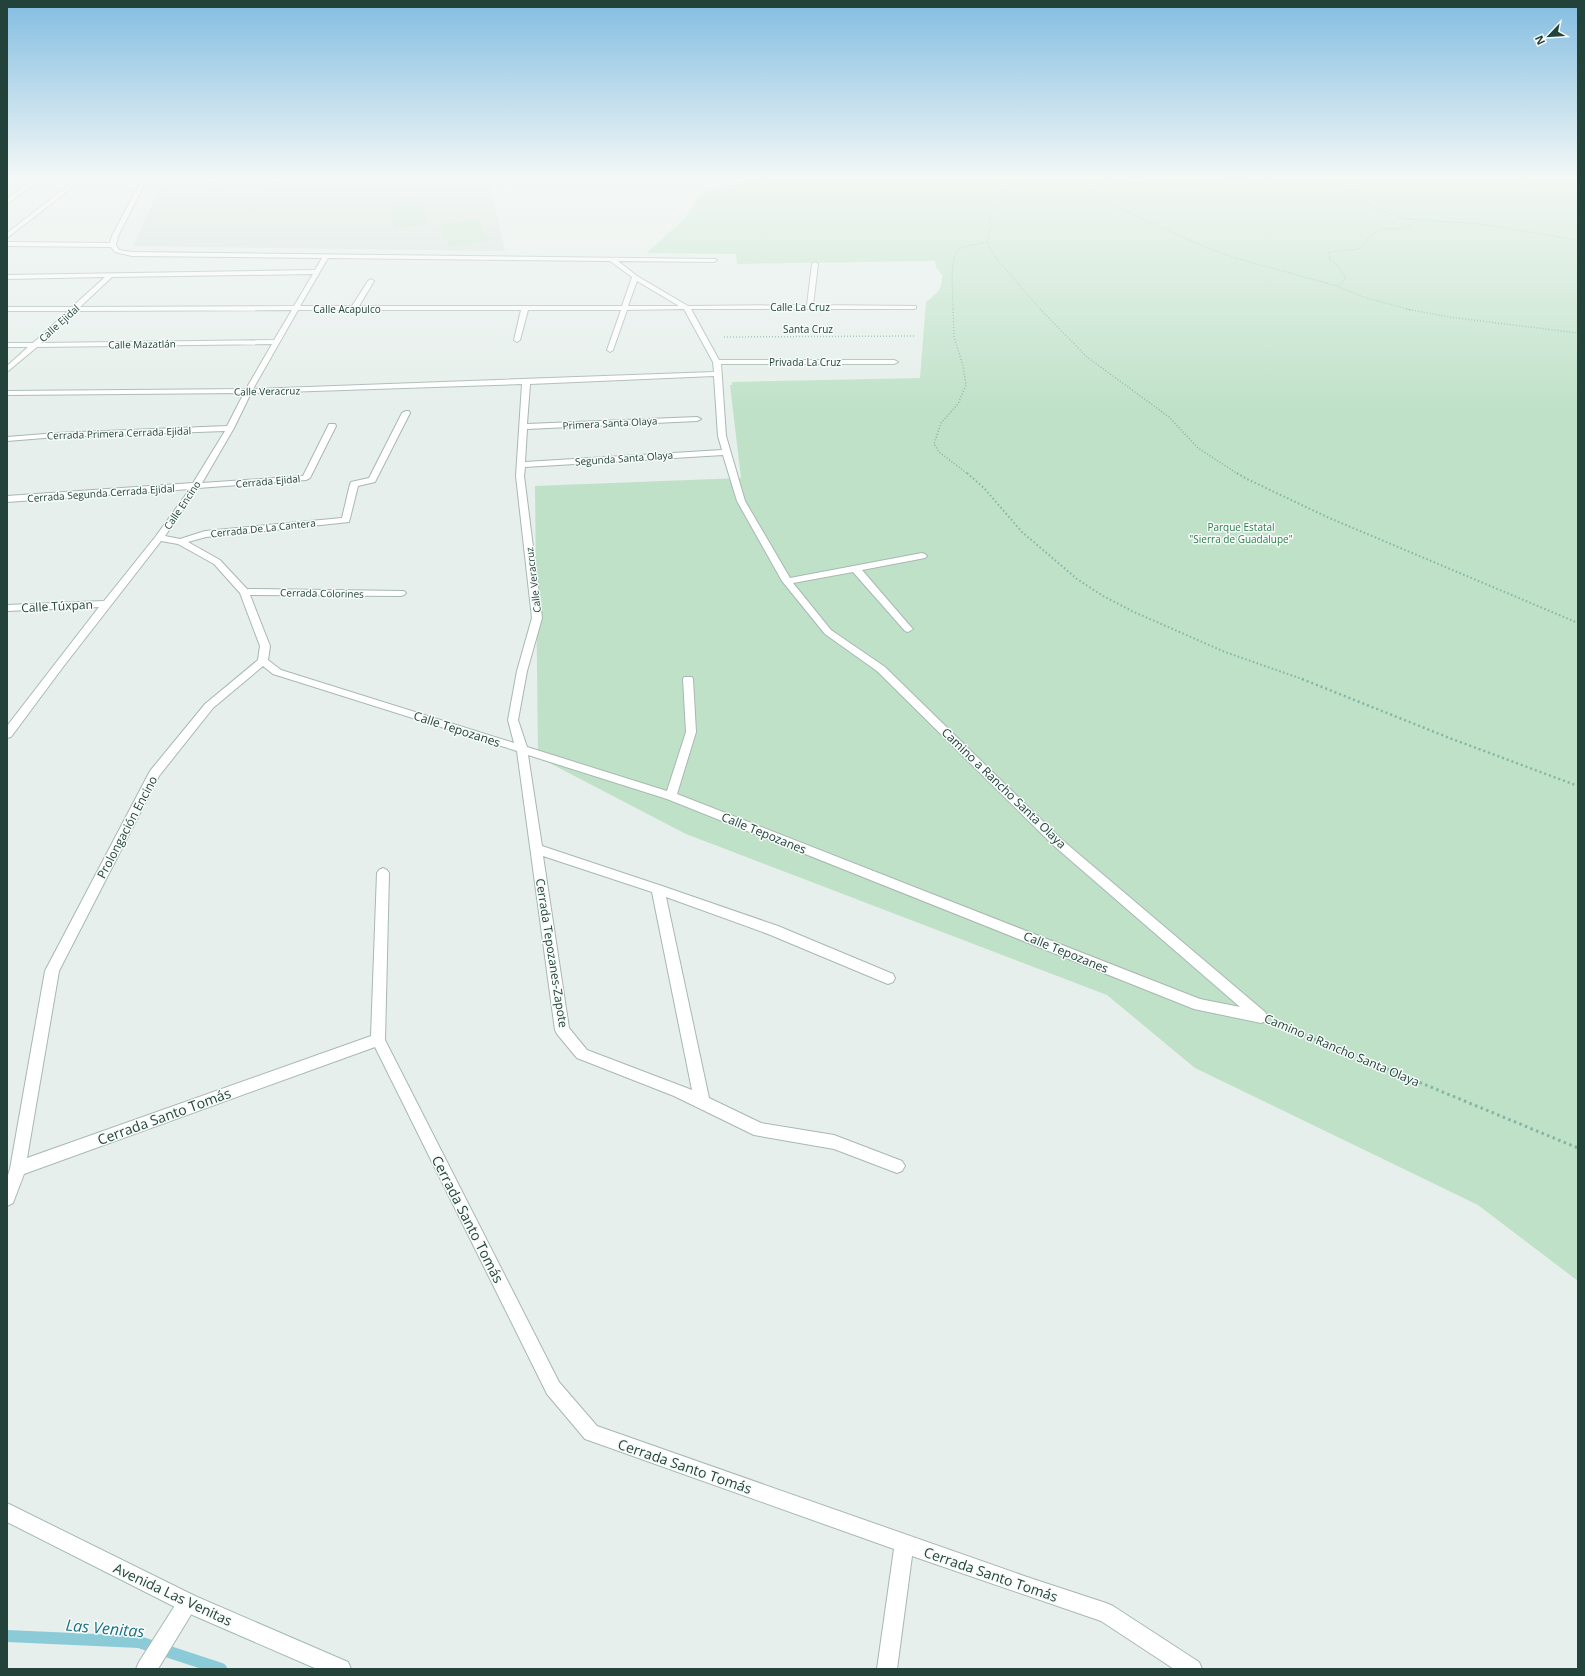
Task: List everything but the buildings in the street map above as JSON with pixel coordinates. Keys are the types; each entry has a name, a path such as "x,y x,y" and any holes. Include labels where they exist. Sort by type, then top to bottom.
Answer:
{"street":[{"name":"Calle Encino","path":"7,734 159,538 195,487 230,428 248,392 325,257"},
{"path":"442,257 714,260"},
{"name":"Camino a Rancho Santa Olaya","path":"612,259 635,277 686,307 717,362 722,436 741,501 787,581 828,632 881,669 1057,842 1261,1017"},
{"path":"810,307 815,264"},
{"path":"7,276 111,276 316,272"},
{"name":"Calle Ejidal","path":"7,370 111,276"},
{"path":"610,350 635,277"},
{"path":"354,309 371,281"},
{"name":"Calle La Cruz","path":"686,307 914,307"},
{"name":"Calle Acapulco","path":"7,309 686,307"},
{"path":"517,340 525,308"},
{"name":"Calle Mazatlán","path":"7,345 276,342"},
{"name":"Privada La Cruz","path":"717,362 894,362"},
{"name":"Calle Veracruz","path":"7,392 248,392 718,374"},
{"name":"Calle Veracruz","path":"522,750 513,720 522,671 537,618 520,476 526,382"},
{"name":"Cerrada De La Cantera","path":"181,542 205,534 346,520 354,484 372,480 406,413"},
{"name":"Primera Santa Olaya","path":"523,427 697,419"},
{"name":"Cerrada Ejidal","path":"195,487 306,478 332,426"},
{"name":"Cerrada Primera Cerrada Ejidal","path":"7,439 57,435 230,428"},
{"name":"Segunda Santa Olaya","path":"521,465 726,452"},
{"name":"Cerrada Segunda Cerrada Ejidal","path":"7,499 195,487"},
{"path":"159,538 181,542 217,562 244,592 265,646 263,661"},
{"path":"787,581 922,556"},
{"path":"855,568 908,629"},
{"name":"Cerrada Colorines","path":"244,592 401,594"},
{"name":"Calle Túxpan","path":"7,608 107,604"},
{"name":"Calle Tepozanes","path":"263,661 277,672 671,796 1199,1005 1261,1017"},
{"name":"Prolongación Encino","path":"7,1198 18,1169 52,971 154,774 209,706 263,661"},
{"path":"671,796 691,732 688,679"},
{"name":"Cerrada Tepozanes-Zapote","path":"522,750 562,1030 582,1054 679,1091 759,1130 834,1142 897,1166"},
{"path":"536,849 658,889 773,930 888,978"},
{"name":"Cerrada Santo Tomás","path":"383,873 378,1040 553,1388 592,1433 1027,1588 1106,1613 1192,1669"},
{"path":"658,889 702,1102"},
{"name":"Cerrada Santo Tomás","path":"18,1169 378,1040"},
{"name":"Avenida Las Venitas","path":"7,1512 186,1607 341,1669"},
{"path":"887,1669 904,1544"},
{"path":"146,1669 186,1607"}],"path":[{"path":"954,257 952,276 954,285 954,337 963,366 966,385 958,404 941,423 934,444 939,452 958,465 984,488 1022,532 1077,578 1103,596 1134,612 1225,652 1288,673 1452,739 1578,786"},
{"path":"995,257 1045,315 1087,357 1169,417 1198,448 1246,479 1327,517 1578,623"},
{"path":"1232,257 1337,286 1366,298 1404,308 1449,317 1578,332"},
{"path":"1330,257 1330,260 1338,266 1346,278 1337,286"},
{"name":"Santa Cruz","path":"703,337 914,336"},
{"name":"Camino a Rancho Santa Olaya","path":"1261,1017 1578,1148"}],"green space":[{"name":"Parque Estatal \"Sierra de Guadalupe\"","path":"736,257 1578,257 1578,1281 1478,1205 1195,1068 1107,995 686,834 538,757 535,486 741,478 730,385 732,385 732,382 920,378 926,302 938,291 942,280 942,275 936,267 935,261 737,264"}],"waterway":[{"name":"Las Venitas","path":"7,1636 139,1642 221,1669"}]}
